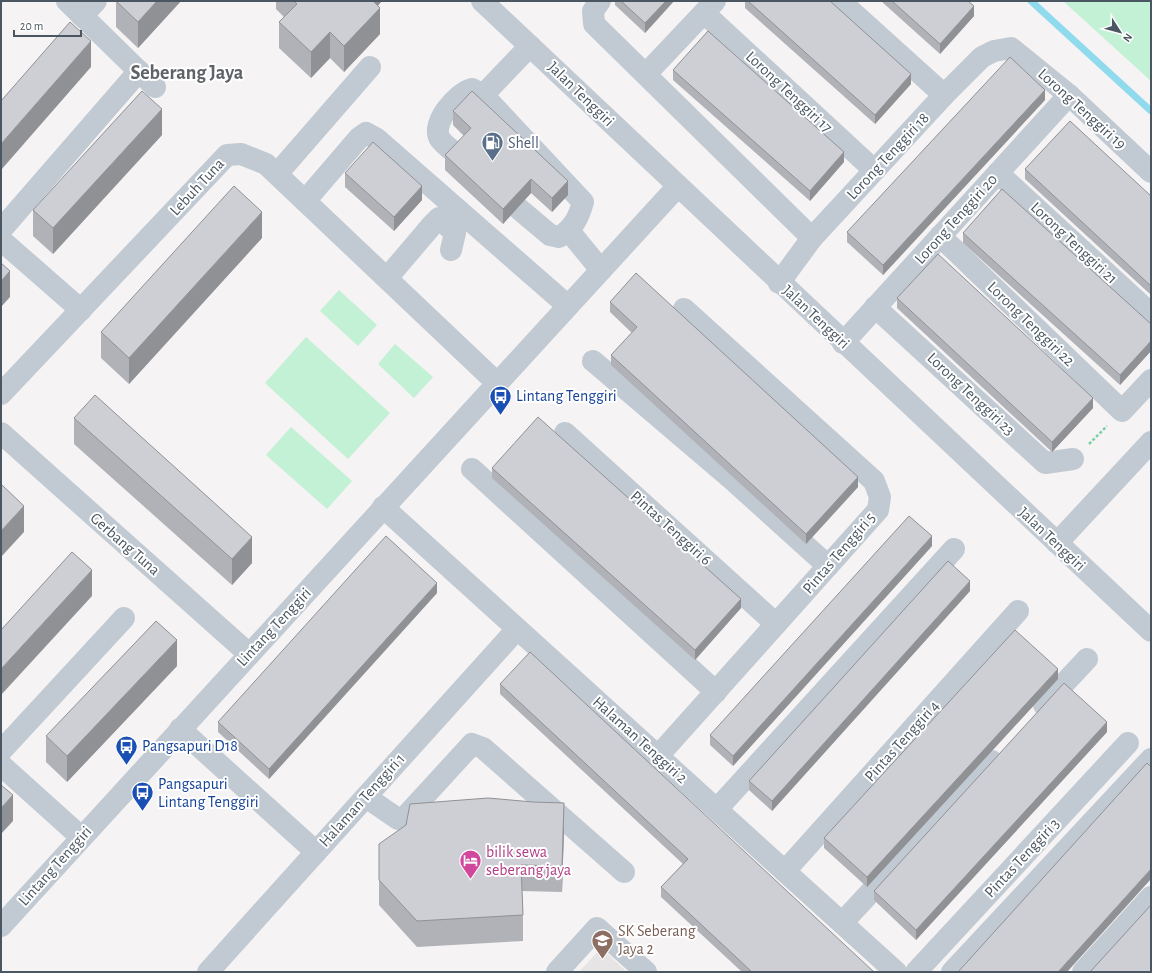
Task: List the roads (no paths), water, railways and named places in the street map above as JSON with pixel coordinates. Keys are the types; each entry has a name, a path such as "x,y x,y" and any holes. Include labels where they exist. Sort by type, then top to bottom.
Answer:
{"street":[{"path":"66,1 89,8 139,71 155,87"},
{"name":"Jalan Tenggiri","path":"482,1 779,283 1151,631"},
{"path":"600,1 593,11 594,24 812,238"},
{"path":"840,1 944,95"},
{"path":"646,74 709,7"},
{"name":"Lorong Tenggiri 17","path":"709,7 874,170"},
{"path":"483,95 530,46"},
{"name":"Lorong Tenggiri 18","path":"779,283 812,238 944,95 982,57 994,50 1011,48"},
{"name":"Lorong Tenggiri 19","path":"1011,48 1069,95 1151,172"},
{"path":"277,174 370,67"},
{"path":"1,230 139,71"},
{"path":"459,156 440,139 438,129 444,113 465,90 472,89 483,95 583,202 580,215 568,232 559,237 550,235 518,208"},
{"name":"Lorong Tenggiri 20","path":"843,342 1069,95"},
{"path":"305,201 359,138 366,133 377,139 568,306"},
{"name":"Lebuh Tuna","path":"1,394 227,155 241,154 266,164 497,383"},
{"name":"Lorong Tenggiri 21","path":"998,173 1151,314"},
{"name":"Lintang Tenggiri","path":"1,926 678,186"},
{"path":"387,278 439,218 455,233 451,250"},
{"path":"568,232 601,270"},
{"name":"Lorong Tenggiri 22","path":"940,236 1122,411 1151,380"},
{"path":"1,240 81,310"},
{"name":"Lorong Tenggiri 23","path":"876,307 1046,463 1073,460"},
{"name":"Pintas Tenggiri 5","path":"658,756 878,510 880,497 874,481 684,309"},
{"path":"593,360 735,482 828,566"},
{"name":"Gerbang Tuna","path":"1,432 249,654"},
{"name":"Pintas Tenggiri 6","path":"565,432 776,624"},
{"path":"1057,544 1151,442"},
{"path":"472,469 716,692"},
{"name":"Halaman Tenggiri 2","path":"383,507 896,972"},
{"path":"717,809 954,549"},
{"name":"Pintas Tenggiri 4","path":"785,871 1018,610"},
{"path":"1,751 124,618"},
{"name":"Halaman Tenggiri 1","path":"208,972 517,629"},
{"path":"1029,722 1087,659"},
{"path":"180,729 316,852"},
{"name":"Pintas Tenggiri 3","path":"916,972 1128,743"},
{"path":"366,797 398,819 406,816 472,744 483,748 624,872"},
{"path":"842,923 1007,745"},
{"name":"Pintas Tenggiri 3","path":"952,972 1151,759"},
{"path":"1,765 81,837"},
{"path":"1083,972 1151,897"},
{"path":"557,972 596,928 646,972"}],"waterway":[{"path":"1031,1 1151,111"}],"place":[{"name":"Shell","path":"493,162"},
{"name":"Lintang Tenggiri","path":"500,416"},
{"name":"Pangsapuri D18","path":"126,766"},
{"name":"Pangsapuri Lintang Tenggiri","path":"142,812"},
{"name":"bilik sewa seberang jaya","path":"471,880"},
{"name":"SK Seberang Jaya 2","path":"602,960"}],"district":[{"name":"Seberang Jaya","path":"187,73"}]}
